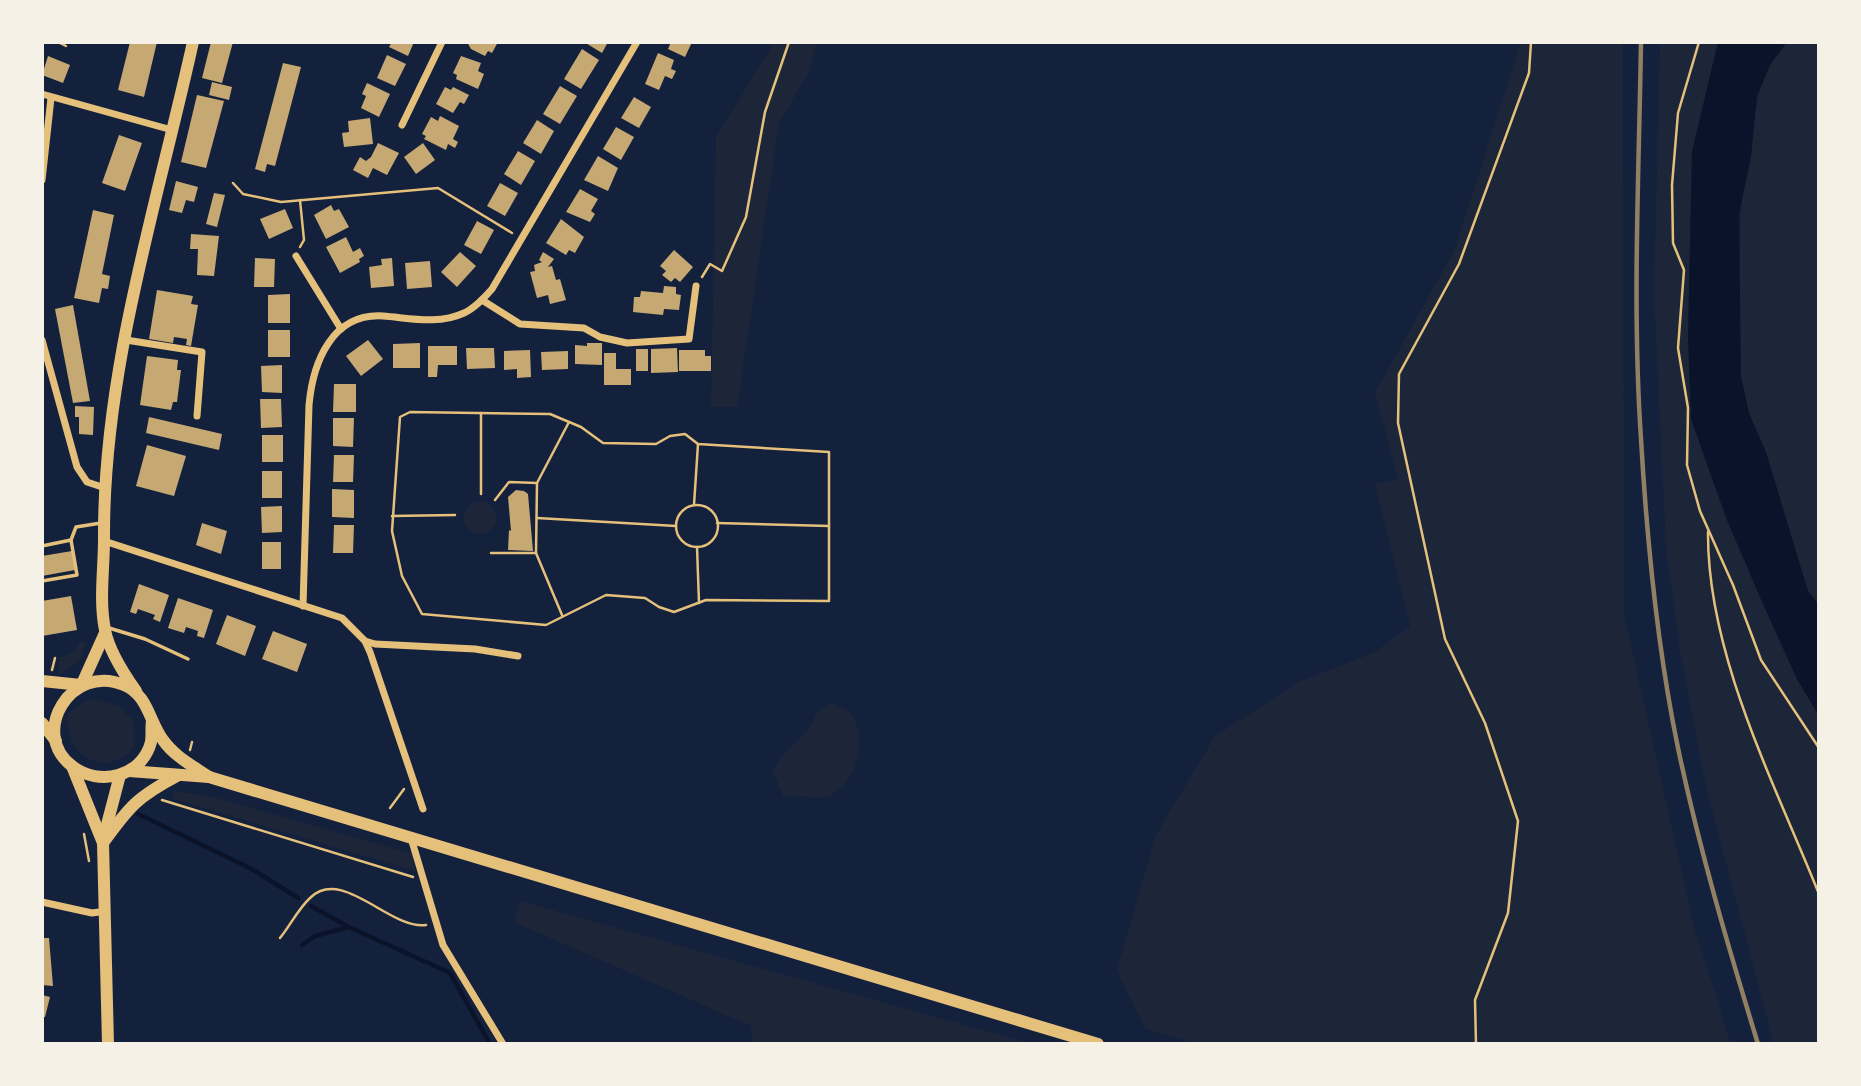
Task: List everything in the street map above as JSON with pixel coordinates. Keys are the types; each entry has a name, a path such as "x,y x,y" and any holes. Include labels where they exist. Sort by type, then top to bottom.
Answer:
{"main road":[{"path":"193,42 153,206 125,340 105,488 102,601 105,630 124,675 176,755 209,777"},
{"path":"56,742 59,709 69,694 81,685 105,630"},
{"path":"42,681 81,685 110,681 126,685 138,695"},
{"path":"103,844 125,773 146,753 151,742 152,721"},
{"path":"42,723 72,766 103,844 107,911 108,1044"},
{"path":"72,766 92,777 125,773 209,777 1098,1044"},
{"path":"103,844 130,805 147,791 177,776"}],"street":[{"path":"401,125 442,42"},
{"path":"303,606 311,386 324,348 341,329 367,316 445,319 461,314 482,300 492,289 636,42"},
{"path":"42,94 173,130"},
{"path":"42,180 51,97"},
{"path":"296,256 341,329"},
{"path":"482,300 520,324 584,328 600,337 626,343 689,339 696,286"},
{"path":"42,340 77,467 87,482 105,488"},
{"path":"125,340 202,352 197,416"},
{"path":"104,541 342,618 365,641 423,808"},
{"path":"365,641 375,644 475,649 518,656"},
{"path":"411,838 443,945 503,1044"},
{"path":"42,902 92,913 107,911"}],"lane":[{"path":"42,581 77,575 71,540 76,527 103,523"},
{"path":"42,546 71,540"},
{"path":"105,630 145,639 188,659"}],"path":[{"path":"58,42 66,46"},
{"path":"696,286 710,264 722,271 746,217 765,111 789,42"},
{"path":"1475,1044 1475,1000 1508,913 1518,821 1485,723 1445,639 1398,423 1399,374 1459,264 1530,73 1531,42"},
{"path":"1699,42 1678,113 1672,208 1673,243 1684,270 1678,348 1688,408 1687,465 1708,529 1733,585 1761,660 1819,748"},
{"path":"233,183 243,194 281,202 438,188 521,239"},
{"path":"296,256 304,240 300,200"},
{"path":"410,412 481,413 550,414 569,422 603,443 656,444 670,436 685,434 698,444 829,452 829,601 706,600 674,611 659,607 645,598 606,595 546,625 422,614 399,566 392,516 400,417 410,412"},
{"path":"481,413 481,494"},
{"path":"562,615 536,554 537,482 569,422"},
{"path":"694,505 698,444"},
{"path":"495,500 509,482 537,482"},
{"path":"694,505 707,507 717,523 714,537 697,547 680,538 676,526 683,510 694,505"},
{"path":"392,516 455,515"},
{"path":"537,518 676,526"},
{"path":"717,523 829,526"},
{"path":"1708,529 1708,573 1737,684 1819,894"},
{"path":"697,547 699,603"},
{"path":"491,553 536,554"},
{"path":"390,808 412,778"},
{"path":"158,800 423,880"},
{"path":"83,833 91,874"},
{"path":"279,938 308,899 327,889 345,890 412,925 436,923"}],"shaded area":[{"path":"774,42 817,42 809,71 779,123 737,407 711,407 716,137"},
{"path":"1521,42 1623,42 1624,615 1694,927 1731,1044 1199,1044 1145,1029 1117,970 1156,835 1215,736 1299,682 1373,653 1410,626 1375,484 1398,479 1375,393 1455,249"},
{"path":"1660,42 1718,42 1692,152 1688,336 1691,419 1727,520 1763,604 1797,679 1819,716 1819,1044 1774,1044 1706,787 1680,650 1666,547 1654,293"},
{"path":"1718,42 1787,42 1770,65 1757,96 1751,157 1739,214 1741,376 1749,413 1766,452 1808,591 1819,605 1819,716 1797,679 1763,604 1727,520 1691,419 1688,336 1692,152"},
{"path":"1774,42 1819,42 1819,612 1783,539 1741,428 1739,272 1744,150"},
{"path":"480,502 491,507 496,518 491,529 480,534 469,529 464,518 469,507"},
{"path":"81,641 86,644 80,661 58,676 59,658 73,652"},
{"path":"95,699 119,706 134,722 134,747 123,757 111,762 88,758 78,751 71,740 68,713 84,702"},
{"path":"832,703 851,714 859,733 858,755 850,776 836,792 823,797 784,798 770,763 775,769 781,758 809,729 817,712"},
{"path":"172,791 209,796 413,854 415,871 174,799"},
{"path":"520,901 1032,1044 753,1044 751,1026 514,922"}],"building":[{"path":"130,42 157,42 144,97 118,90"},
{"path":"211,42 233,42 222,83 202,78"},
{"path":"392,42 414,42 408,56 389,47"},
{"path":"467,42 498,42 492,53 488,51 485,56 471,49"},
{"path":"584,42 608,42 602,53"},
{"path":"671,42 692,42 685,57 668,49"},
{"path":"582,49 599,60 581,89 564,79"},
{"path":"658,53 674,60 671,69 676,71 672,79 665,76 659,90 645,84"},
{"path":"387,55 406,64 395,86 377,78"},
{"path":"48,56 70,65 63,83 42,75"},
{"path":"461,56 481,63 478,71 484,74 478,89 456,79 457,75 453,73"},
{"path":"283,63 301,67 275,166 267,164 265,172 255,169"},
{"path":"212,82 232,87 229,100 209,95"},
{"path":"367,83 390,94 379,117 361,108 366,96 362,94"},
{"path":"560,86 577,96 560,124 543,114"},
{"path":"445,87 451,90 453,87 469,95 464,104 460,102 453,113 436,104"},
{"path":"197,95 224,101 206,168 181,162"},
{"path":"634,97 651,107 639,128 621,118"},
{"path":"440,116 459,126 453,139 458,142 455,148 448,144 446,150 424,139 426,136 422,134 431,117 438,121"},
{"path":"370,118 373,144 344,147 342,133 349,132 348,121"},
{"path":"537,120 554,131 541,154 523,143"},
{"path":"616,127 634,137 621,160 603,149"},
{"path":"119,135 142,143 125,191 102,183"},
{"path":"378,143 399,153 387,175 373,168 368,178 353,170 360,157 366,161 371,157"},
{"path":"423,143 435,160 416,174 404,157"},
{"path":"518,151 535,161 521,185 504,174"},
{"path":"598,156 618,168 608,191 584,180"},
{"path":"176,181 198,187 194,202 186,200 182,213 169,210"},
{"path":"500,183 518,193 505,216 487,206"},
{"path":"580,189 598,199 591,211 595,214 590,222 566,212"},
{"path":"214,193 225,195 217,227 206,224"},
{"path":"331,205 334,211 339,209 349,227 326,239 314,215"},
{"path":"285,209 293,228 269,239 260,219"},
{"path":"93,210 114,215 102,274 110,276 108,289 102,288 99,303 74,298"},
{"path":"561,219 584,237 575,253 569,250 566,255 546,243"},
{"path":"477,221 494,230 481,254 464,245"},
{"path":"191,234 219,236 214,276 197,275 198,249 190,249"},
{"path":"346,237 353,252 360,248 364,256 359,259 360,262 340,273 326,247"},
{"path":"674,250 693,267 680,282 675,278 671,282 662,275 666,271 660,266"},
{"path":"460,252 476,266 457,287 441,272"},
{"path":"543,252 554,259 548,267 552,266 556,280 560,279 566,300 550,304 548,295 537,298 530,272 535,271 534,265 542,262 539,260"},
{"path":"255,258 275,259 274,287 254,287"},
{"path":"392,258 394,286 371,288 369,267 382,265 381,259"},
{"path":"430,261 432,287 407,289 405,263"},
{"path":"664,286 676,287 676,294 681,295 679,310 664,309 663,315 633,312 634,297 640,297 641,291 663,293"},
{"path":"157,290 193,296 191,304 198,305 191,346 186,345 187,339 174,337 173,343 149,339"},
{"path":"290,294 290,323 268,323 268,295"},
{"path":"73,305 90,401 73,403 55,309"},
{"path":"268,330 290,330 290,357 268,357"},
{"path":"368,340 383,359 361,376 346,356"},
{"path":"420,343 420,368 393,368 393,344"},
{"path":"587,343 602,343 602,365 575,364 575,345 587,346"},
{"path":"428,346 457,346 457,365 438,365 437,377 428,377"},
{"path":"466,348 494,348 495,368 467,369"},
{"path":"677,348 678,372 651,373 651,349"},
{"path":"636,349 648,349 648,371 636,371"},
{"path":"530,350 531,377 517,378 517,369 504,370 504,351"},
{"path":"679,350 705,350 705,356 711,356 711,371 679,371"},
{"path":"568,351 568,369 542,370 541,352"},
{"path":"604,353 616,353 616,369 631,369 631,385 604,385"},
{"path":"147,356 178,360 177,370 181,370 177,402 173,402 171,410 140,405"},
{"path":"282,365 282,393 262,392 261,366"},
{"path":"334,384 356,384 356,412 333,412"},
{"path":"260,399 281,399 282,427 261,428"},
{"path":"75,406 94,407 93,435 79,434 79,417 75,417"},
{"path":"149,417 222,434 219,450 146,433"},
{"path":"333,418 354,418 353,447 333,446"},
{"path":"262,435 283,435 283,462 262,462"},
{"path":"147,445 186,456 174,496 136,486"},
{"path":"334,455 354,455 353,482 333,482"},
{"path":"262,471 282,471 282,498 262,498"},
{"path":"332,489 354,490 354,518 332,517"},
{"path":"516,490 528,494 533,551 508,550 509,530 511,531 508,497"},
{"path":"282,506 282,532 262,533 261,507"},
{"path":"202,523 227,531 221,554 196,545"},
{"path":"334,525 354,525 353,553 333,553"},
{"path":"262,542 281,542 281,569 262,569"},
{"path":"72,551 75,570 42,576 42,556"},
{"path":"139,584 169,595 160,622 153,619 155,615 138,609 136,614 130,612"},
{"path":"71,596 77,630 42,636 42,601"},
{"path":"178,598 213,610 204,638 197,636 198,631 186,627 184,633 168,628"},
{"path":"227,615 256,626 245,656 216,644"},
{"path":"273,631 307,644 297,672 262,659"},
{"path":"42,938 49,938 53,986 42,985"},
{"path":"42,995 50,997 45,1017 42,1017"}],"waterway":[{"path":"138,814 250,868 298,898"},
{"path":"311,906 347,926"},
{"path":"302,945 315,936 349,927 450,973 490,1044"}],"railway":[{"path":"1641,42 1637,240 1638,389 1654,594 1664,672 1686,785 1758,1044"}]}
